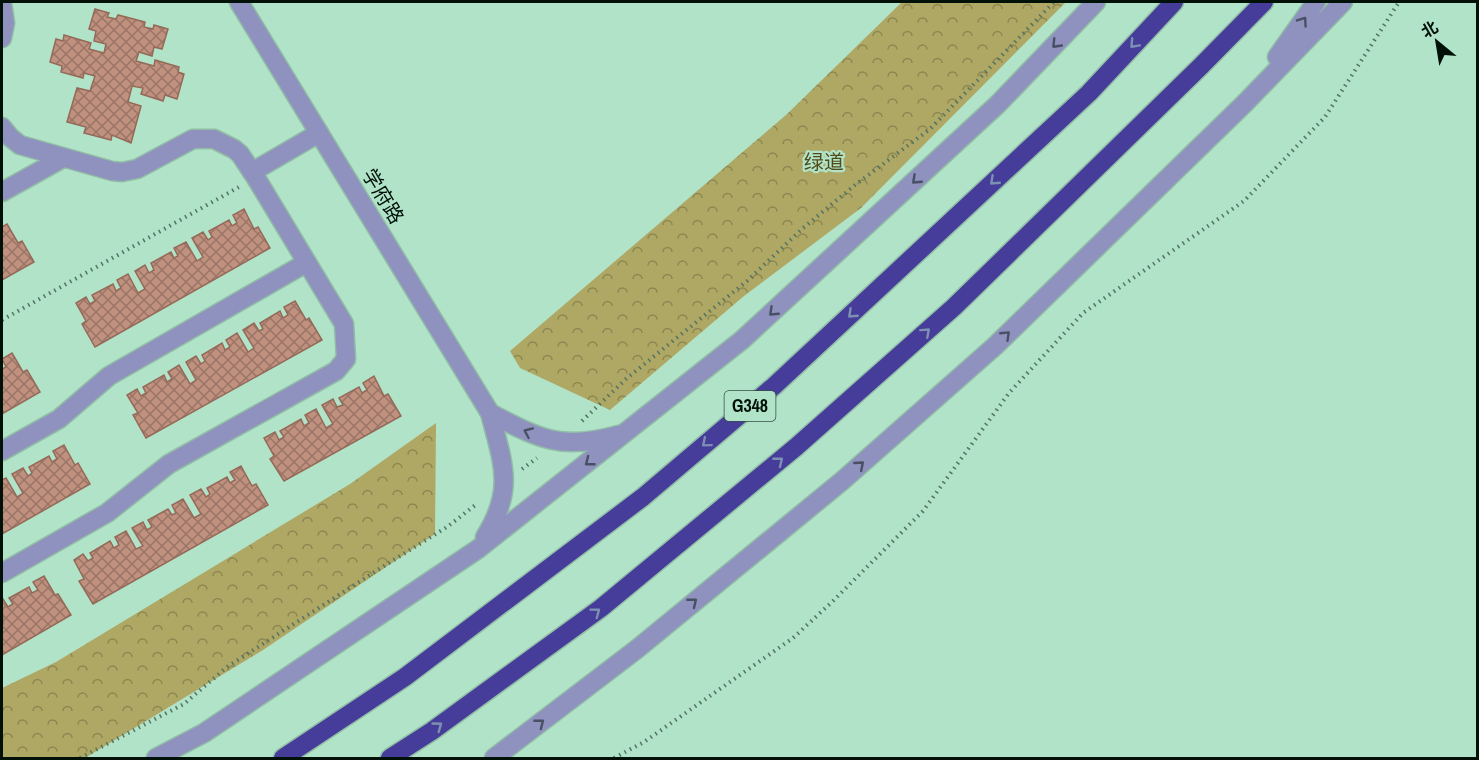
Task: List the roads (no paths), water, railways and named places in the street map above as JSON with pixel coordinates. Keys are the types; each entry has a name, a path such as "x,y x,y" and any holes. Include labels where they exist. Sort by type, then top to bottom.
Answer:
{"highway":[{"name":"G348","path":"283,759 405,677 624,511 774,386 1089,93 1174,2"},
{"path":"390,759 601,608 796,447 954,307 1264,2"}],"street":[{"name":"学府路","path":"239,2 490,413"},
{"path":"156,759 204,733 478,549 626,433 760,324 998,104 1096,2"},
{"path":"1245,103 1316,2"},
{"path":"494,759 637,649 851,473 995,346 1245,103 1343,2"},
{"path":"2,3 5,23 2,38"},
{"path":"2,127 20,144 63,158 122,172 136,169 193,139 214,139 234,148 254,175 344,324 346,358 336,371 169,464 107,513 2,573"},
{"path":"254,175 318,133"},
{"path":"2,192 63,158"},
{"path":"2,450 59,418 109,375 306,263"},
{"path":"490,413 531,435 560,442 592,442 626,433"},
{"path":"478,549 497,519 504,494 504,467 490,413"}],"park label":[{"name":"绿道","path":"824,162"}]}
